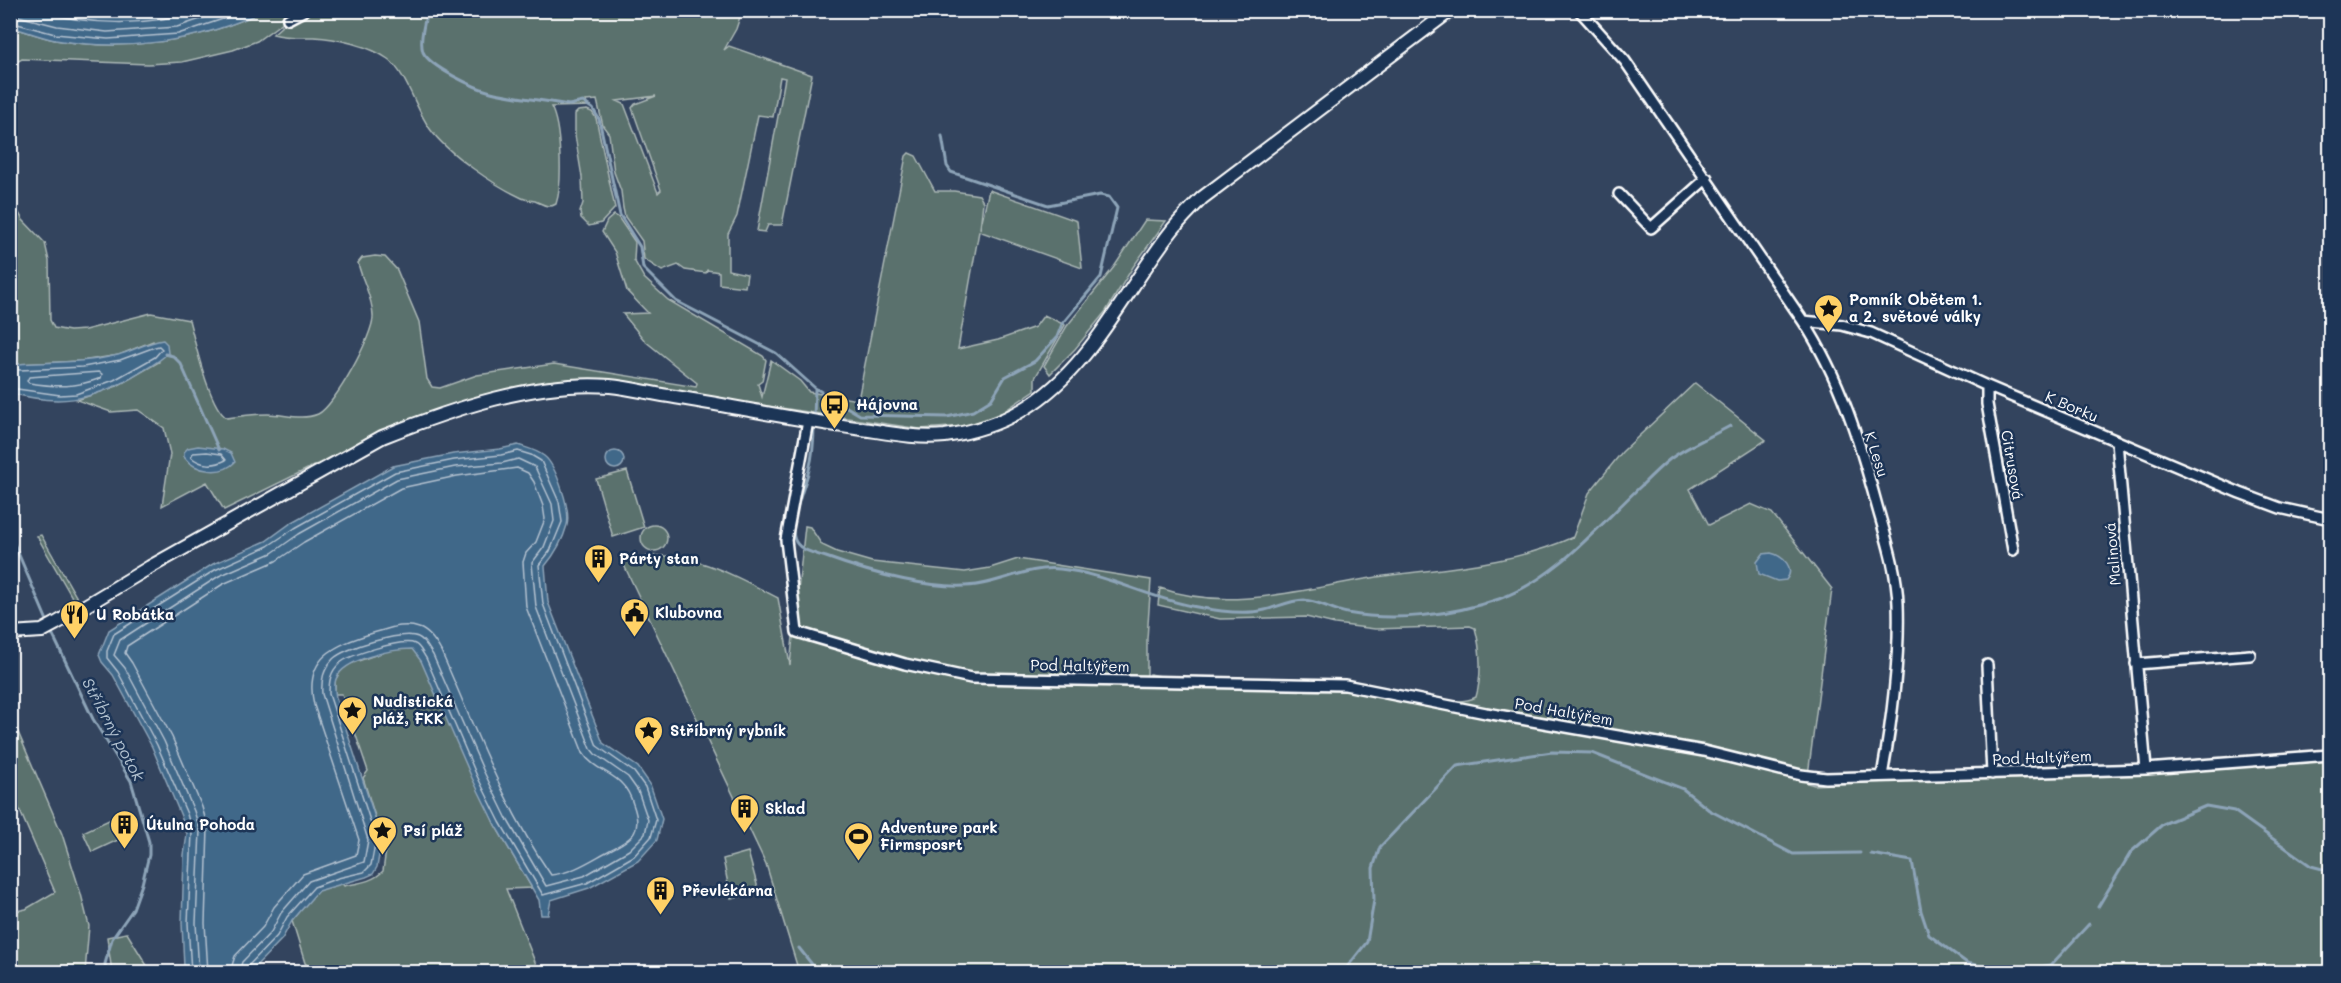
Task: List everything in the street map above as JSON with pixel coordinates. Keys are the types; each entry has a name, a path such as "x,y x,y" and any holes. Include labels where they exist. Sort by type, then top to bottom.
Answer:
{"street":[{"path":"288,19 305,10"},
{"path":"10,633 42,631 150,567 382,437 421,422 499,399 561,386 609,386 808,421 912,436 944,436 988,427 1025,408 1054,387 1072,369 1122,304 1173,229 1202,198 1451,10"},
{"name":"K Lesu","path":"1579,10 1625,61 1821,347 1846,408 1892,558 1898,602 1898,635 1890,730 1882,776"},
{"path":"1618,194 1651,228 1707,178"},
{"name":"K Borku","path":"1803,321 1842,325 1871,333 1987,386 2280,508 2331,519"},
{"name":"Citrusová","path":"1987,386 1987,404 2013,550"},
{"name":"Pod Haltýřem","path":"808,421 786,540 797,632 905,664 971,678 1345,685 1486,713 1704,751 1826,778 2146,769 2331,755"},
{"name":"Malinová","path":"2118,442 2146,769"},
{"path":"2136,664 2250,655"},
{"path":"1987,665 1992,774"}],"green space":[{"path":"300,10 742,11 736,29 724,50 729,46 812,75 782,225 768,225 765,232 757,231 785,78 780,77 773,117 758,115 737,216 728,234 728,270 747,274 745,287 719,284 719,272 685,270 678,265 662,271 644,259 642,241 625,217 621,191 614,172 609,134 603,126 597,100 586,101 587,105 592,106 551,107 559,141 560,183 556,204 548,206 524,199 498,185 472,168 438,139 425,121 395,65 381,54 342,41 273,34","holes":["656,96 635,104 632,108 661,190 658,193 624,104 617,101"]},
{"path":"263,11 298,11 257,41 233,50 182,62 148,64 22,59 11,65 11,27 55,40 108,45 135,44 188,37 239,22"},
{"path":"578,111 592,112 596,118 615,208 601,223 589,226 581,218 580,212 583,203 582,177 575,135 575,114"},
{"path":"909,153 916,156 935,191 979,195 983,202 980,229 989,190 1077,221 1082,268 979,231 958,349 998,340 1035,327 1044,315 1065,325 1035,378 1035,390 1000,414 966,426 920,429 602,381 549,381 472,399 407,420 224,510 207,482 162,506 170,454 164,428 138,410 111,412 77,400 117,386 159,362 153,341 119,355 81,361 19,364 11,362 10,198 23,220 45,243 49,261 50,320 54,328 70,331 85,330 151,313 189,320 214,401 220,412 227,418 268,414 305,417 318,414 325,409 352,369 372,325 371,303 358,263 362,258 375,256 385,257 397,270 419,322 427,379 432,387 440,388 477,375 554,364 696,387 697,383 645,341 623,314 648,313 627,291 615,252 602,232 607,221 614,215 618,217 635,242 634,260 644,278 668,300 763,356 766,360 762,381 758,384 762,397 771,360 800,381 809,392 858,400 906,156"},
{"path":"1145,220 1166,221 1133,267 1106,311 1075,349 1050,374 1044,366 1067,326 1114,267"},
{"path":"1695,383 1766,440 1690,489 1709,525 1751,504 1772,513 1832,589 1807,783 1814,785 2330,759 2330,972 799,972 766,864 623,563 642,557 682,558 702,563 742,579 778,598 790,665 805,526 810,527 822,545 872,562 965,572 990,568 1018,559 1151,580 1147,687 1150,674 1186,678 1353,685 1396,690 1437,699 1468,700 1476,697 1480,671 1477,636 1475,628 1470,626 1375,629 1335,624 1306,617 1220,619 1158,605 1160,588 1187,595 1214,598 1268,596 1377,577 1501,560 1550,546 1573,537 1589,493 1622,452"},
{"path":"627,471 644,527 613,537 596,479"},
{"path":"654,525 663,529 667,538 663,547 654,551 645,547 641,538 645,529"},
{"path":"41,535 77,598 73,599 37,536"},
{"path":"398,647 413,647 422,659 495,825 532,888 506,889 539,972 314,972 305,963 292,921 318,889 341,882 344,886 360,883 379,875 383,871 387,843 382,839 363,778 368,771 342,694 335,694 335,680 344,666"},
{"path":"11,716 62,834 81,894 89,926 85,972 11,972 11,912 26,909 55,892 11,790"},
{"path":"122,814 131,834 92,852 83,832"},
{"path":"748,852 759,892 731,899 723,859"},
{"path":"127,933 151,972 112,972 107,937"}],"water":[{"path":"10,11 263,11 239,22 188,37 162,42 108,45 55,40 11,27"},
{"path":"163,340 167,344 168,353 164,357 133,377 88,396 59,400 11,393 11,362 19,364 94,360 118,355"},
{"name":"Stříbrný rybník","path":"518,445 544,456 553,468 562,488 568,518 558,547 545,566 548,602 603,743 638,767 650,784 662,819 657,840 638,861 589,888 551,900 548,915 541,915 539,900 495,825 421,661 412,649 370,656 340,672 335,688 336,698 382,839 377,867 373,874 318,891 292,921 282,939 250,972 186,972 182,923 184,855 187,834 152,747 113,675 99,655 109,630 213,564 266,541 291,523 393,466 453,454"},
{"path":"198,446 223,449 231,453 235,462 216,471 195,466 184,457 184,452 188,448"},
{"path":"615,451 621,454 624,460 621,466 615,469 609,466 606,460 609,454"},
{"path":"1771,553 1787,563 1790,571 1786,580 1777,581 1759,574 1757,562 1763,554"}],"waterway":[{"path":"427,10 422,37 423,52 443,70 464,82 491,92 569,105 583,102 593,109 599,119 620,215 640,247 643,268 676,301 776,353 815,388 860,415 947,417 973,411 991,400 1005,377 1035,361 1057,337 1062,324 1101,277 1117,208 1109,197 1100,195 1048,205 951,172 947,166 942,136"},
{"path":"165,354 173,356 181,364 219,450"},
{"path":"814,419 815,389"},
{"path":"814,425 810,464 793,527 796,542 805,550 882,575 945,586 982,584 1040,569 1060,569 1095,576 1180,603 1213,610 1257,611 1304,600 1347,613 1385,617 1443,613 1481,605 1520,590 1558,565 1670,459 1730,426"},
{"name":"Stříbrný potok","path":"10,534 48,623"},
{"name":"Stříbrný potok","path":"50,629 93,719 131,781 149,842 149,855 142,884 133,909 112,939 105,964 107,972"},
{"path":"1340,972 1344,971 1367,942 1374,900 1373,868 1380,847 1457,766 1552,752 1592,753 1683,789 1709,810 1793,854 1860,853"},
{"path":"2098,907 2131,852 2163,824 2206,806 2234,811 2311,866 2330,871"},
{"path":"1871,854 1912,861 1921,911 1929,935 1967,963 2009,972"},
{"path":"2011,972 2051,965 2089,924"},
{"path":"799,948 818,972"}],"place":[{"name":"Pomník Obětem 1. a 2. světové války","path":"1828,334"},
{"name":"Hájovna","path":"835,430"},
{"name":"Párty stan","path":"598,584"},
{"name":"Klubovna","path":"634,638"},
{"name":"U Robátka","path":"75,640"},
{"name":"Nudistická pláž, FKK","path":"352,736"},
{"name":"Stříbrný rybník","path":"649,756"},
{"name":"Sklad","path":"744,834"},
{"name":"Útulna Pohoda","path":"125,850"},
{"name":"Psí pláž","path":"382,856"},
{"name":"Adventure park Firmsposrt","path":"859,862"},
{"name":"Převlékárna","path":"661,916"}]}
